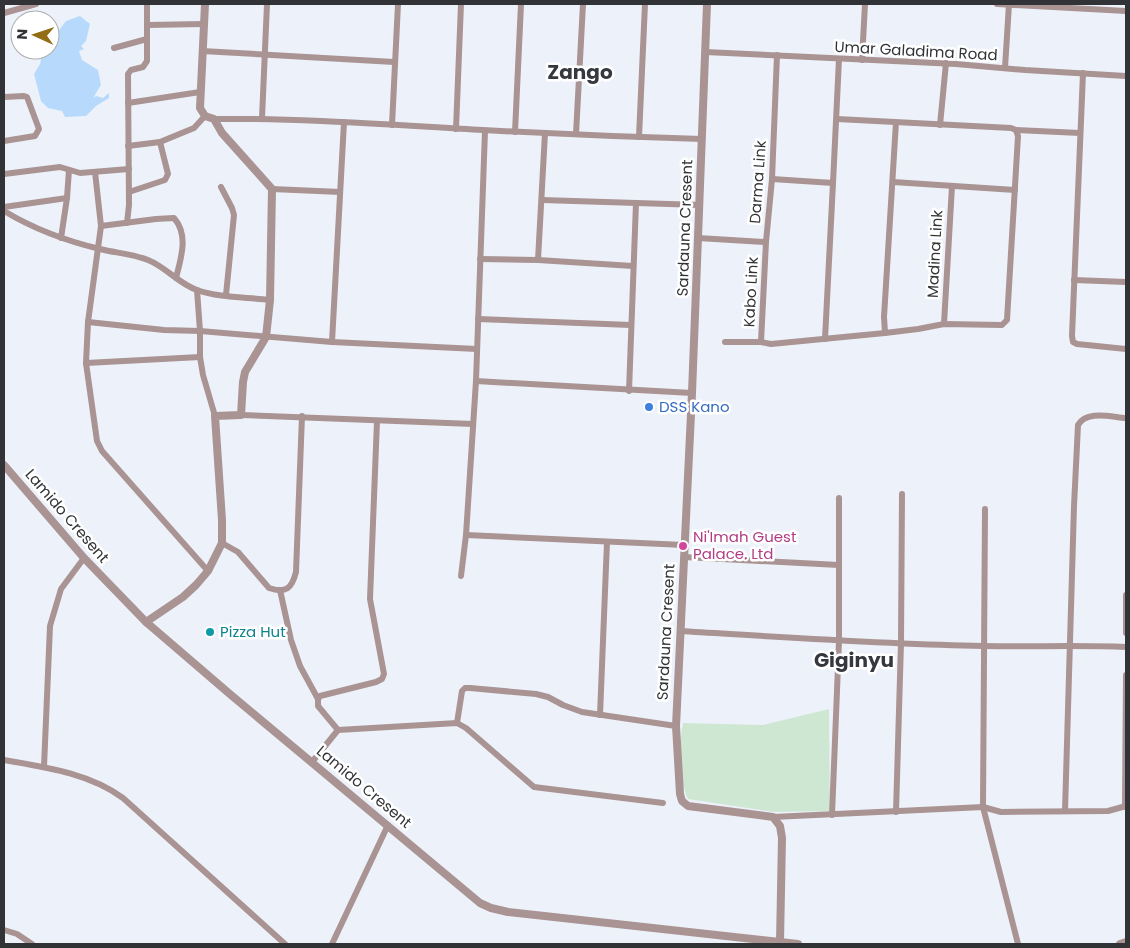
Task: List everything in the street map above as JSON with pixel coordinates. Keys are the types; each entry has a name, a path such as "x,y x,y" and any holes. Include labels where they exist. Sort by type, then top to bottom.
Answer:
{"street":[{"path":"4,12 36,4"},
{"path":"126,224 129,192 128,74 131,70 143,67 146,64 147,4"},
{"path":"205,4 200,108 205,116 214,119 262,118 515,132 702,139"},
{"path":"262,118 267,4"},
{"path":"392,125 398,4"},
{"path":"451,4 461,4 456,129"},
{"path":"515,132 521,4"},
{"path":"576,134 583,4"},
{"path":"639,137 645,4"},
{"name":"Sardauna Cresent","path":"707,4 692,393 676,726 680,794 682,801 688,806 773,817"},
{"path":"862,60 865,4"},
{"path":"997,4 1126,11"},
{"path":"1005,68 1009,4"},
{"path":"147,25 204,24"},
{"path":"114,48 147,39"},
{"path":"202,52 394,62"},
{"name":"Umar Galadima Road","path":"705,52 946,64 1126,76"},
{"name":"Darma Link","path":"698,238 766,242 772,180 777,55"},
{"path":"825,339 839,59"},
{"path":"940,125 946,64"},
{"path":"1083,73 1072,336 1073,342 1077,344 1126,349"},
{"path":"128,104 200,92"},
{"path":"4,97 27,97 39,129 35,136 4,141"},
{"path":"128,146 160,142 194,128 205,116"},
{"path":"214,119 222,133 272,190 270,300 266,337 245,372 241,415"},
{"path":"837,119 1080,132"},
{"path":"332,342 344,122"},
{"path":"885,333 884,317 896,122"},
{"path":"461,576 466,535 476,381 485,130"},
{"path":"725,342 761,342 771,344 918,330 944,324 1002,325 1007,320 1018,136 1016,130"},
{"path":"538,260 545,133"},
{"path":"129,192 165,180 167,177 168,174 160,142"},
{"path":"4,174 60,166 80,173 129,169"},
{"path":"61,238 67,198 68,170"},
{"path":"95,172 101,226 88,322 86,363 98,446 208,571"},
{"path":"772,180 833,183"},
{"path":"893,182 1015,190"},
{"name":"Madina Link","path":"944,324 952,186"},
{"path":"220,187 234,215 226,295"},
{"path":"272,190 340,192"},
{"path":"4,207 67,198"},
{"path":"542,200 700,205"},
{"path":"629,390 636,203"},
{"path":"4,211 29,226 61,238 149,261 197,290 270,300"},
{"path":"101,226 171,218 177,221 183,248 176,278"},
{"name":"Kabo Link","path":"761,342 766,242"},
{"path":"480,259 538,260 633,266"},
{"path":"1074,280 1126,282"},
{"path":"146,622 183,597 196,585 208,571 222,543 215,416 205,383 200,357 197,290"},
{"path":"478,320 631,325"},
{"path":"88,322 164,330 200,331 332,342 477,349"},
{"path":"86,363 200,357"},
{"path":"476,381 692,393"},
{"path":"215,416 302,416 473,424"},
{"path":"222,543 238,552 269,588 276,590 286,589 293,584 296,572 302,416"},
{"path":"1065,811 1078,425 1081,419 1088,416 1126,418"},
{"path":"318,699 320,696 376,682 382,679 384,674 370,599 377,421"},
{"name":"Lamido Cresent","path":"4,465 84,558 146,622 480,903 508,912 798,944"},
{"path":"896,812 901,643 902,494"},
{"path":"832,815 838,641 839,498"},
{"path":"985,509 983,807 1018,944"},
{"path":"466,535 684,545"},
{"path":"600,715 607,542"},
{"path":"684,557 839,565"},
{"path":"44,767 50,626 60,589 84,558"},
{"path":"280,590 291,640 300,666 318,699 318,706 338,730"},
{"path":"1126,595 1126,633"},
{"path":"680,632 838,641 984,646 1070,645 1126,647"},
{"path":"773,817 983,807 1001,812 1108,811 1126,807 1126,675"},
{"path":"457,723 462,691 465,688 536,694 548,697 582,712 676,726"},
{"path":"312,762 338,730 457,723 466,728 534,788 663,804"},
{"path":"4,760 44,767 109,787 286,944"},
{"path":"773,817 780,826 782,838 780,943"},
{"path":"332,944 388,825"},
{"path":"4,930 17,934 32,944"},
{"path":"1120,944 1126,942"}],"green space":[{"path":"829,709 830,811 774,812 688,799 683,782 681,762 683,723 763,725"}],"water":[{"path":"80,16 90,24 86,41 81,46 84,49 79,51 82,60 98,70 101,85 93,98 96,96 103,98 109,93 109,98 96,106 86,116 65,117 62,111 48,108 41,101 34,74 41,60 60,60 60,29 66,21"}],"place":[{"name":"DSS Kano","path":"649,407"},
{"name":"Ni'Imah Guest Palace. Ltd","path":"683,546"},
{"name":"Pizza Hut","path":"210,632"}],"district":[{"name":"Zango","path":"580,72"},
{"name":"Giginyu","path":"854,660"}]}
